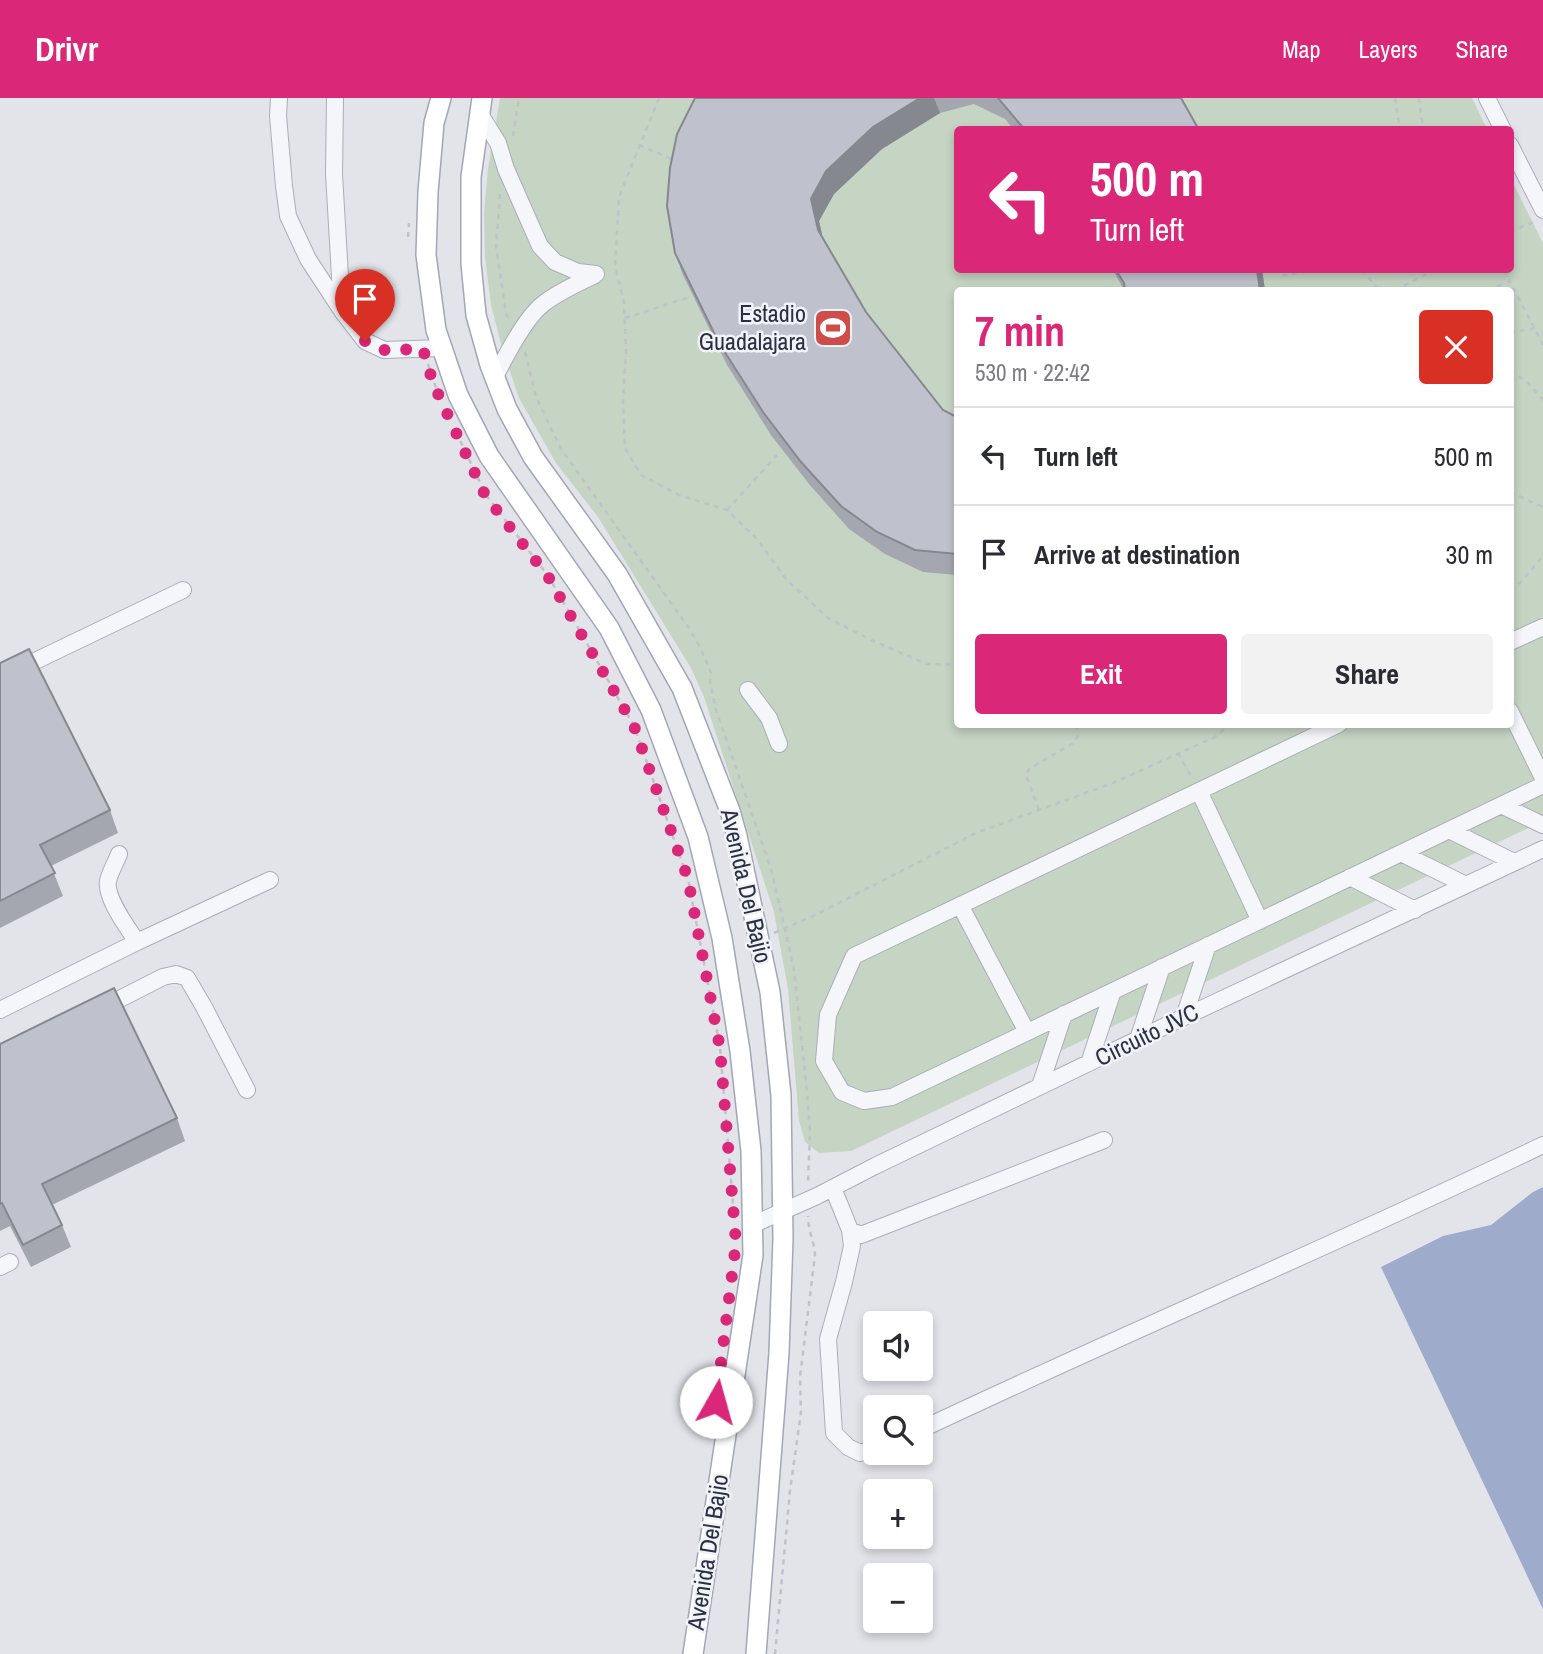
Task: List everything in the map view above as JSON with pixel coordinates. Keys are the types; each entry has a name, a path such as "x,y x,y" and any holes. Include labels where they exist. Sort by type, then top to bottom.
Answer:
{"main road":[{"name":"Avenida Del Bajio","path":"440,98 434,123 426,255 436,330 433,348 489,456 609,628 651,710 698,837 722,938 740,1051 751,1151 743,1221 752,1255 693,1654"},
{"name":"Avenida Del Bajio","path":"481,106 471,177 471,262 476,315 490,365 507,409 533,457 617,574 682,688 730,811 770,992 782,1095 783,1239 779,1353 755,1654"}],"lane":[{"path":"279,98 278,116 288,216 308,259 365,341 384,350 433,348"},
{"path":"335,98 334,174 342,311"},
{"path":"1487,98 1501,126"},
{"path":"481,106 540,246 555,262 578,272 596,274 541,305 518,334 495,377"},
{"path":"1514,153 1543,210"},
{"path":"0,678 183,590"},
{"path":"1514,640 1543,627"},
{"path":"748,690 769,718 779,744"},
{"path":"1514,719 1543,778"},
{"path":"1331,728 854,956 828,1015 824,1061 842,1092 864,1101 892,1097 1543,785"},
{"path":"1199,791 1260,920"},
{"path":"1501,805 1543,825"},
{"path":"1449,830 1514,862"},
{"name":"Circuito JVC","path":"743,1221 782,1211 808,1200 1184,1017 1543,849"},
{"path":"1401,853 1466,885"},
{"path":"119,854 108,880 108,890 137,942"},
{"path":"1350,877 1415,909"},
{"path":"0,1010 270,880"},
{"path":"960,905 1027,1032"},
{"path":"1184,1017 1208,945"},
{"path":"1138,1039 1162,967"},
{"path":"82,1018 163,977 176,974 187,978 247,1090"},
{"path":"1089,1063 1113,991"},
{"path":"1040,1086 1064,1014"},
{"path":"850,1230 861,1235 1104,1140"},
{"path":"933,1424 1414,1207 1543,1145"},
{"path":"833,1188 850,1230 852,1246 828,1339 835,1433 848,1447 863,1452"}],"path":[{"path":"659,98 619,197 615,266 625,318 625,448 641,475 680,495 727,510 757,538 786,579 828,618 871,640 927,663 954,665"},
{"path":"1395,98 1400,126"},
{"path":"1419,98 1424,126"},
{"path":"639,145 677,162"},
{"path":"1514,230 1543,218"},
{"path":"409,219 409,246"},
{"path":"1282,276 1296,273"},
{"path":"1365,273 1376,287"},
{"path":"1401,287 1429,273"},
{"path":"1506,273 1513,287"},
{"path":"1495,287 1510,281"},
{"path":"1514,289 1543,345"},
{"path":"625,318 687,298"},
{"path":"1514,332 1535,328"},
{"path":"433,348 433,383 439,395"},
{"path":"1514,374 1526,381 1543,400"},
{"path":"456,433 485,495 549,578 634,726 688,879 720,1048 743,1221"},
{"path":"727,510 777,455"},
{"path":"1514,494 1543,507"},
{"path":"1514,587 1543,556"},
{"path":"1039,810 1026,775 1029,769 1075,742 1078,736 1077,728"},
{"path":"758,939 793,926 976,833 1113,783 1215,737 1226,728"},
{"path":"1178,753 1199,791"},
{"path":"775,1654 790,1492 801,1412 800,1377 815,1255 808,1229 810,1132"}],"green space":[{"path":"500,98 1472,98 1486,126 954,126 954,273 1514,273 1514,185 1543,243 1543,821 851,1151 819,1153 805,1142 799,1121 788,989 774,912 704,697 691,668 598,517 556,463 519,398 491,305 485,257 484,213 488,168"}],"water":[{"path":"1543,1187 1543,1609 1381,1267 1443,1236 1491,1225"}],"building":[{"path":"695,98 920,98 873,127 826,171 811,199 818,230 866,312 943,410 954,416 954,554 915,550 877,532 841,506 801,462 763,412 719,343 675,253 667,206 670,168 677,134"},
{"path":"998,98 1181,98 1197,126 1022,126"},
{"path":"1118,273 1257,273 1260,287 1125,287"},
{"path":"29,649 110,810 40,845 55,873 0,901 0,663"},
{"path":"114,988 177,1118 42,1184 62,1225 23,1245 2,1203 0,1204 0,1044"}],"place":[{"name":"Estadio Guadalajara","path":"833,328"}],"route":[{"path":"365,341 384,350 423,349 433,383 485,495 549,578 634,726 688,879 720,1048 736,1243 716,1402"}]}
